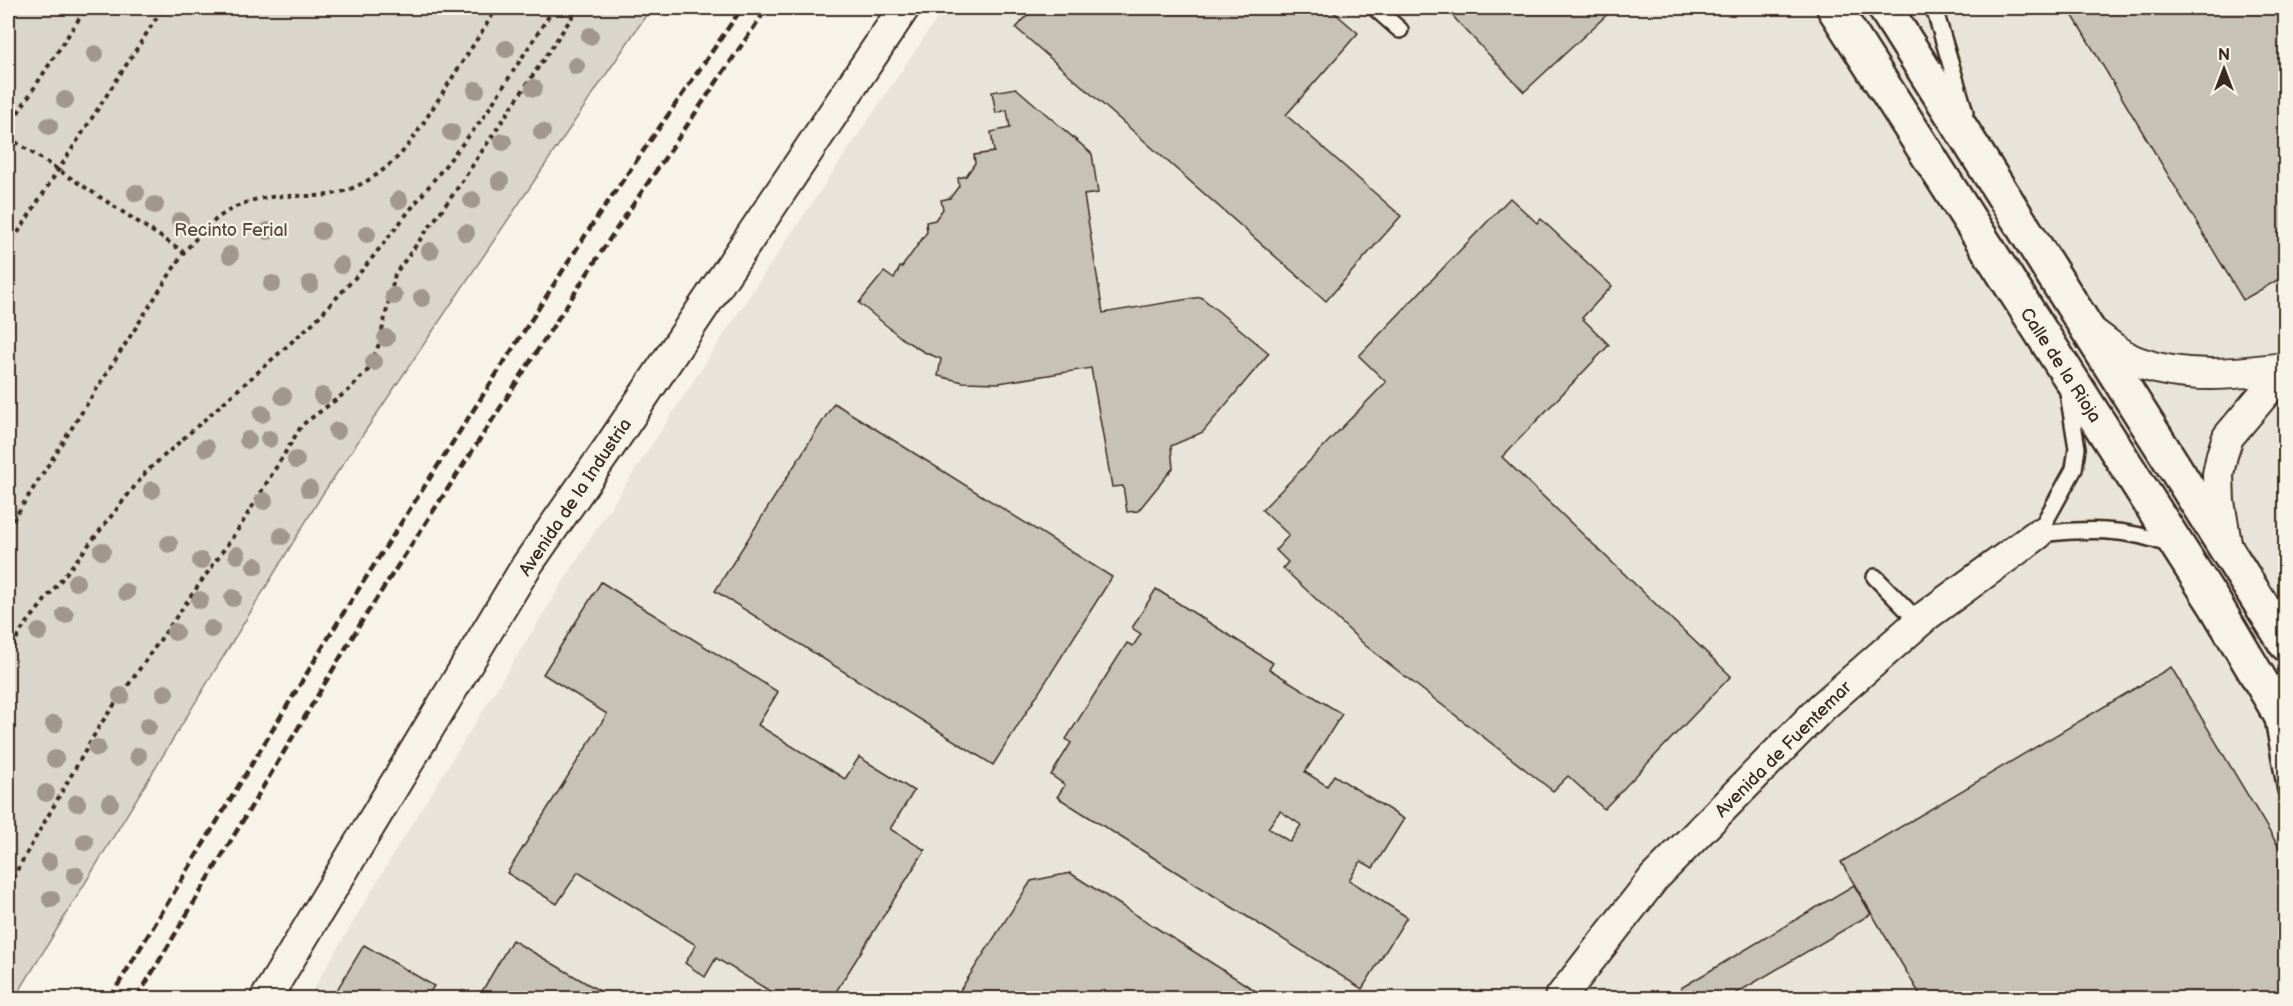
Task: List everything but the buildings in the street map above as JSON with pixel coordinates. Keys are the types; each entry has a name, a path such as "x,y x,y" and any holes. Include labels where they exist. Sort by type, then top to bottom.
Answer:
{"main road":[{"name":"Calle de la Rioja","path":"1834,8 2216,606 2278,711"},
{"path":"1885,8 2286,644"}],"street":[{"name":"Avenida de la Industria","path":"266,999 527,565 610,446 904,8"},
{"path":"2090,331 2135,361 2167,370 2222,376 2285,368"},
{"path":"2227,550 2219,502 2218,474 2222,455 2228,437 2285,368"},
{"name":"Avenida de Fuentemar","path":"1560,999 1654,878 1822,707 1919,622 2038,534"}],"lane":[{"path":"1376,8 1400,30"},
{"path":"1934,8 1948,60 1979,155"},
{"path":"2038,534 2074,469 2077,448 2073,412 2062,367"},
{"path":"2038,534 2083,529 2116,530 2144,535 2179,548"},
{"path":"1875,577 1919,622"},
{"path":"2278,711 2286,791"}],"path":[{"path":"8,128 86,8"},
{"path":"8,248 163,8"},
{"path":"8,528 184,252 211,223 224,213 254,199 338,193 357,186 389,166 406,150 497,8"},
{"path":"8,655 20,632 146,472 315,321 364,268 483,118 554,8"},
{"path":"8,886 100,725 239,528 302,425 349,390 368,370 379,344 395,274 459,187 578,8"},
{"path":"8,137 184,252"}],"shaded area":[{"path":"944,8 2285,8 2285,998 308,998 397,848 595,531 764,274"}],"green space":[{"name":"Recinto Ferial","path":"8,8 651,8 322,495 15,998 8,998"}],"railway":[{"path":"110,998 344,612 592,225 742,8"},
{"path":"137,998 362,621 611,237 767,8"}]}
